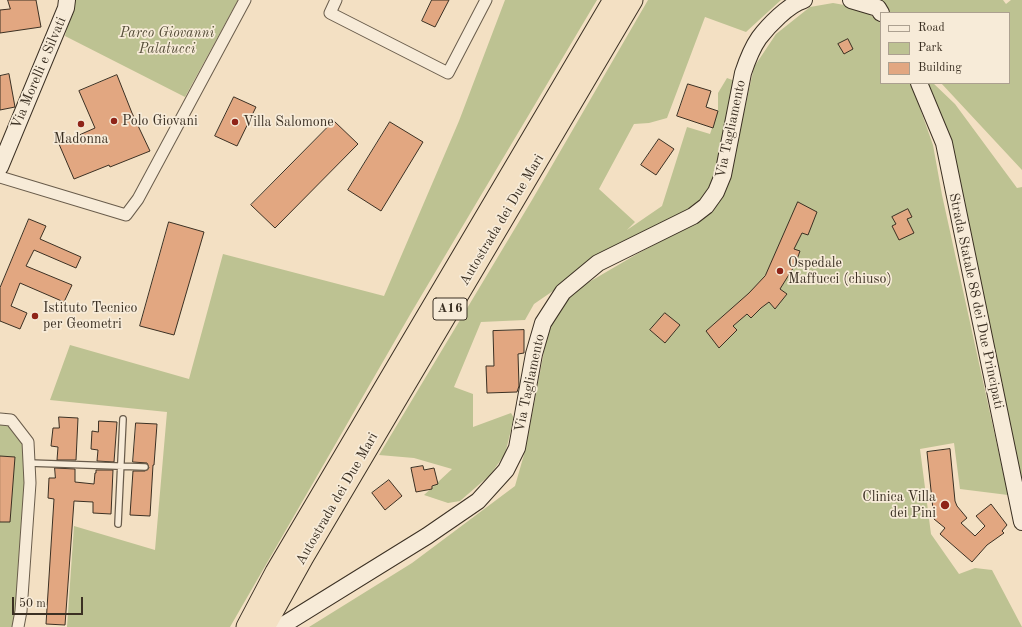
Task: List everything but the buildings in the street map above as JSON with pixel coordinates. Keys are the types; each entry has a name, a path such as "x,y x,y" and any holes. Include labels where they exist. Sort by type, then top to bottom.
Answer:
{"highway":[{"name":"Autostrada dei Due Mari","path":"247,627 276,572 614,0"},
{"name":"Autostrada dei Due Mari","path":"271,624 311,544 632,0"}],"main road":[{"name":"Via Morelli e Silvati","path":"0,167 66,8 67,0"},
{"name":"Via Tagliamento","path":"271,624 427,536 478,501 506,470 517,448 534,354 543,323 562,292 598,264 693,216 706,206 716,192 723,175 746,63 759,39 785,10 804,0"},
{"path":"852,0 878,8 880,12"},
{"name":"Strada Statale 88 dei Due Principati","path":"919,84 944,143 1022,522"}],"street":[{"path":"0,177 126,215 138,199 245,0"},
{"path":"336,0 330,13 448,73 486,0"},
{"path":"0,419 11,420 28,442 30,483 21,611 18,627"}],"lane":[{"path":"118,524 123,419"},
{"path":"29,463 145,467"}],"green space":[{"name":"Parco Giovanni Palatucci","path":"74,0 238,0 185,97 65,36"},
{"path":"505,0 597,0 411,313 230,627 67,627 74,526 155,550 167,412 50,400 70,345 189,379 223,254 384,296 459,121"},
{"path":"648,0 781,0 746,32 705,17 667,118 649,123 634,124 599,189 635,222 627,230 662,206 687,127 710,134 718,110 718,93 727,78 735,81 713,184 695,207 614,249 534,304 525,320 481,322 454,387 473,394 473,427 511,413 514,418 505,454 490,475 460,501 448,503 424,495 452,469 414,458 379,455 532,200"},
{"path":"872,0 1003,0 1006,4 1011,0 1022,0 1022,170 942,84 1010,84 1010,12 885,12"},
{"path":"833,3 861,8 880,22 880,84 911,84 933,145 942,195 1008,495 960,489 954,443 920,449 931,534 959,574 975,568 992,570 1022,627 309,627 412,563 515,486 525,451 549,325 565,299 584,285 637,254 701,220 709,214 730,176 754,67 776,34 810,7"},
{"path":"922,84 934,84 955,104 1017,188 1022,187 1022,492"},
{"path":"0,419 11,420 28,442 18,627 0,627"}],"place":[{"name":"Polo Giovani","path":"114,121"},
{"name":"Villa Salomone","path":"235,122"},
{"name":"Madonna","path":"81,124"},
{"name":"Ospedale Maffucci (chiuso)","path":"780,271"},
{"name":"Istituto Tecnico per Geometri","path":"35,316"},
{"name":"Clinica Villa dei Pini","path":"945,505"}]}
